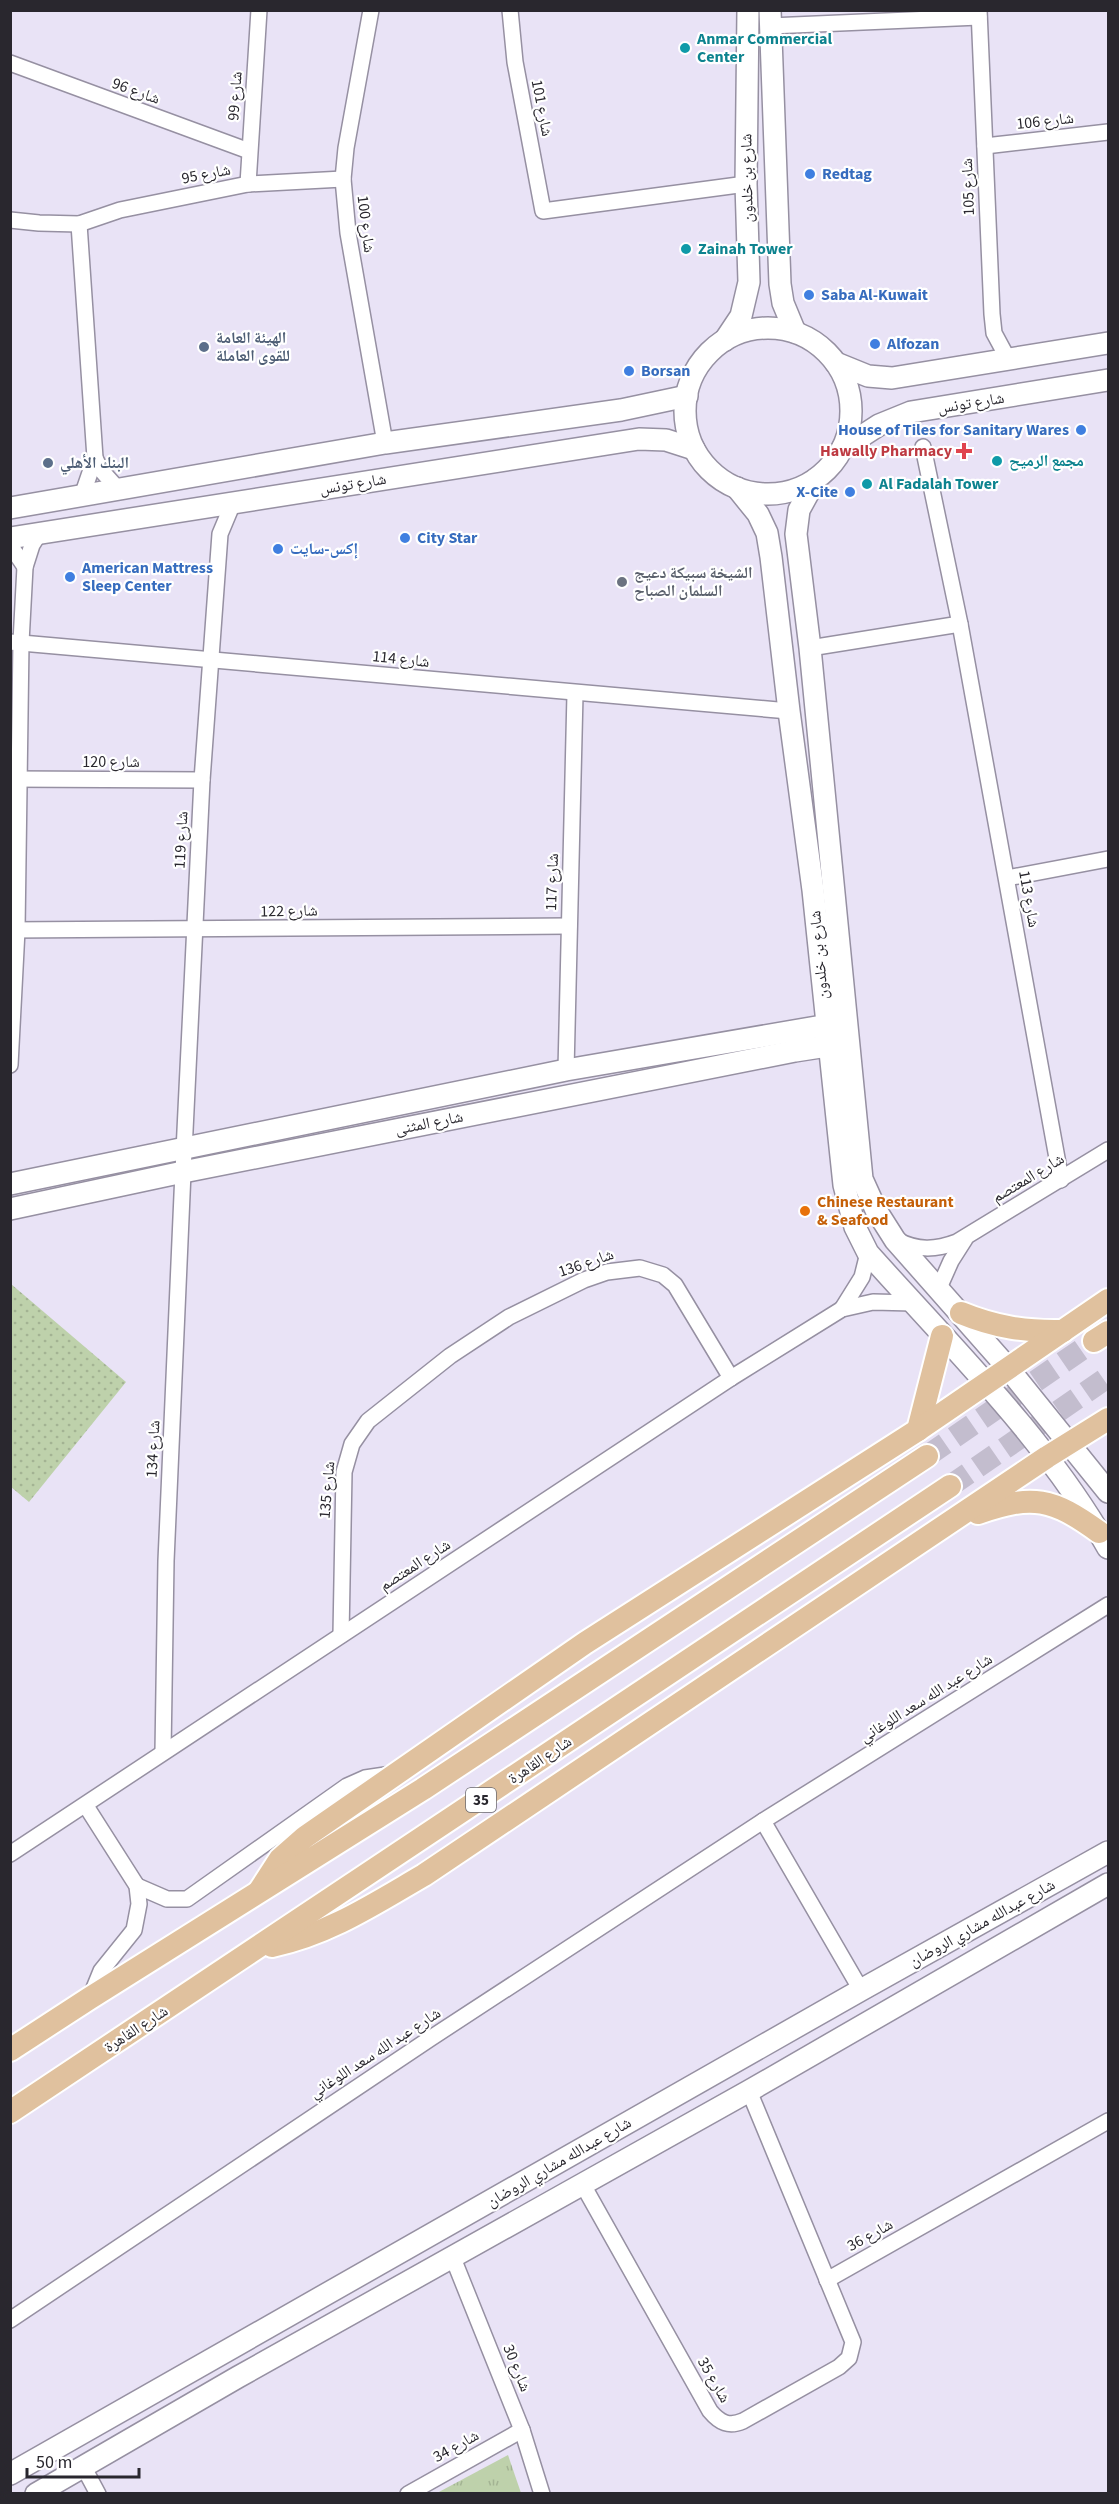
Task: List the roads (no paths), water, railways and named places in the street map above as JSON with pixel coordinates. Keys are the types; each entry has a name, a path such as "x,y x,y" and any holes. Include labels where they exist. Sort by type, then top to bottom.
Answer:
{"main road":[{"path":"258,1895 270,1872 292,1848 395,1774 585,1643 918,1430 1108,1300"},
{"path":"961,1313 1016,1330 1063,1331"},
{"path":"918,1430 942,1336"},
{"path":"258,1948 306,1937 334,1927 424,1875 1047,1457 1108,1419"},
{"name":"35","path":"10,2050 423,1790 927,1456"},
{"name":"شارع القاهرة","path":"10,2112 950,1486"},
{"path":"954,1521 1001,1505 1032,1500 1071,1512 1104,1540"}],"street":[{"name":"شارع 99","path":"248,184 259,10"},
{"name":"شارع 100","path":"371,10 346,148 343,179 348,233 385,443"},
{"name":"شارع 101","path":"510,10 515,62 543,211 746,184"},
{"name":"شارع بن خلدون","path":"725,340 741,315 749,282 746,184 748,10"},
{"path":"770,18 979,14"},
{"name":"شارع 105","path":"979,14 988,245 994,333 1008,358"},
{"name":"شارع بن خلدون","path":"770,18 780,284 783,303 795,332"},
{"name":"شارع 96","path":"10,63 249,151"},
{"name":"شارع 106","path":"985,146 1108,132"},
{"name":"شارع 95","path":"10,219 39,224 79,224 120,210 248,184 343,179"},
{"path":"79,224 95,458 101,470 118,489"},
{"path":"770,328 795,332 814,341 836,363 844,376 851,405 848,435 831,466 816,479 786,492 753,493 737,488 711,472 694,449 686,423 687,396 692,379 700,363 725,340 754,329 770,328"},
{"path":"836,363 856,373 880,378 1108,344"},
{"path":"935,409 925,402 921,394 923,385 931,376 951,368"},
{"name":"شارع تونس","path":"842,449 866,432 911,412 1108,380"},
{"path":"10,508 385,443 621,410 687,396"},
{"path":"535,457 553,449 557,436 549,424 539,421"},
{"name":"شارع تونس","path":"10,538 639,439 666,440 694,449"},
{"name":"شارع 113","path":"923,447 960,624 1061,1180"},
{"path":"82,496 95,458"},
{"name":"شارع بن خلدون","path":"816,479 802,502 796,525 810,648 836,1023 828,1046 846,1199 855,1227 868,1253 1047,1457 1104,1540"},
{"name":"شارع بن خلدون","path":"737,488 753,505 767,533 813,890 836,1023 849,1043 862,1179 876,1210 895,1239 1008,1368 1108,1492"},
{"name":"شارع 119","path":"185,1147 202,780 220,534 233,503"},
{"path":"200,508 209,516 220,534"},
{"path":"10,1065 14,930 16,642 25,567 32,545 39,534"},
{"path":"10,545 25,567"},
{"path":"810,648 960,624"},
{"name":"شارع 114","path":"16,642 211,658 575,694 789,711"},
{"name":"شارع 117","path":"566,1071 575,694"},
{"name":"شارع 120","path":"15,779 202,780"},
{"path":"1007,878 1108,859"},
{"name":"شارع 122","path":"14,930 569,926"},
{"name":"شارع المثنى","path":"10,1184 566,1071 836,1023"},
{"name":"شارع المثنى","path":"10,1209 183,1172 795,1051 849,1043"},
{"name":"شارع 134","path":"163,1752 166,1561 185,1147"},
{"name":"شارع المعتصم","path":"895,1239 915,1248 947,1246 967,1237 1108,1150"},
{"name":"شارع المعتصم","path":"939,1288 951,1261 967,1237"},
{"name":"شارع المعتصم","path":"842,1309 859,1283 868,1253"},
{"name":"شارع 136","path":"509,1317 550,1295 607,1272 629,1268 655,1271 670,1280 681,1292 731,1378"},
{"name":"شارع المعتصم","path":"10,1854 86,1806 163,1752 731,1378 842,1309 862,1302 913,1303"},
{"name":"شارع 135","path":"341,1635 342,1485 352,1444 368,1421 383,1408 450,1356 509,1317"},
{"name":"شارع عبد الله سعد اللوغاني","path":"10,2320 257,2152 764,1821 1108,1605"},
{"path":"137,1886 167,1899 187,1899 347,1786 375,1775 395,1774"},
{"path":"86,1806 137,1886 139,1913 134,1930 101,1971 90,1998"},
{"path":"764,1821 861,1990"},
{"name":"شارع عبدالله مشاري الروضان","path":"10,2474 1108,1852"},
{"name":"شارع عبدالله مشاري الروضان","path":"36,2493 238,2377 749,2091 1108,1884"},
{"path":"981,1924 976,1935 980,1946 990,1952"},
{"path":"944,1944 954,1950 958,1961 954,1972"},
{"path":"749,2091 827,2280"},
{"name":"شارع 36","path":"827,2280 1108,2121"},
{"name":"شارع 35","path":"583,2185 710,2411 723,2423 733,2424 743,2421 846,2361 853,2342 827,2280"},
{"name":"شارع 30","path":"453,2258 522,2430 542,2493"},
{"path":"282,2321 268,2331 265,2343 272,2351 287,2350"},
{"path":"225,2353 236,2352 247,2361 248,2366 238,2377"},
{"name":"شارع 34","path":"408,2493 522,2430"},
{"path":"83,2466 98,2493"}],"tunnel":[{"path":"927,1456 1094,1341"},
{"path":"950,1486 1108,1377"}],"place":[{"name":"Anmar Commercial Center","path":"685,48"},
{"name":"Redtag","path":"810,174"},
{"name":"Zainah Tower","path":"686,249"},
{"name":"Saba Al-Kuwait","path":"809,295"},
{"name":"Alfozan","path":"875,344"},
{"name":"الهيئة العامة للقوى العاملة","path":"204,347"},
{"name":"Borsan","path":"629,371"},
{"name":"House of Tiles for Sanitary Wares","path":"1081,430"},
{"name":"Hawally Pharmacy","path":"964,451"},
{"name":"مجمع الرميح","path":"997,461"},
{"name":"البنك الأهلي","path":"48,463"},
{"name":"Al Fadalah Tower","path":"867,484"},
{"name":"X-Cite","path":"850,492"},
{"name":"City Star","path":"405,538"},
{"name":"إكس-سايت","path":"278,549"},
{"name":"American Mattress Sleep Center","path":"70,577"},
{"name":"الشيخة سبيكة دعيج السلمان الصباح","path":"622,582"},
{"name":"Chinese Restaurant & Seafood","path":"805,1211"}]}
